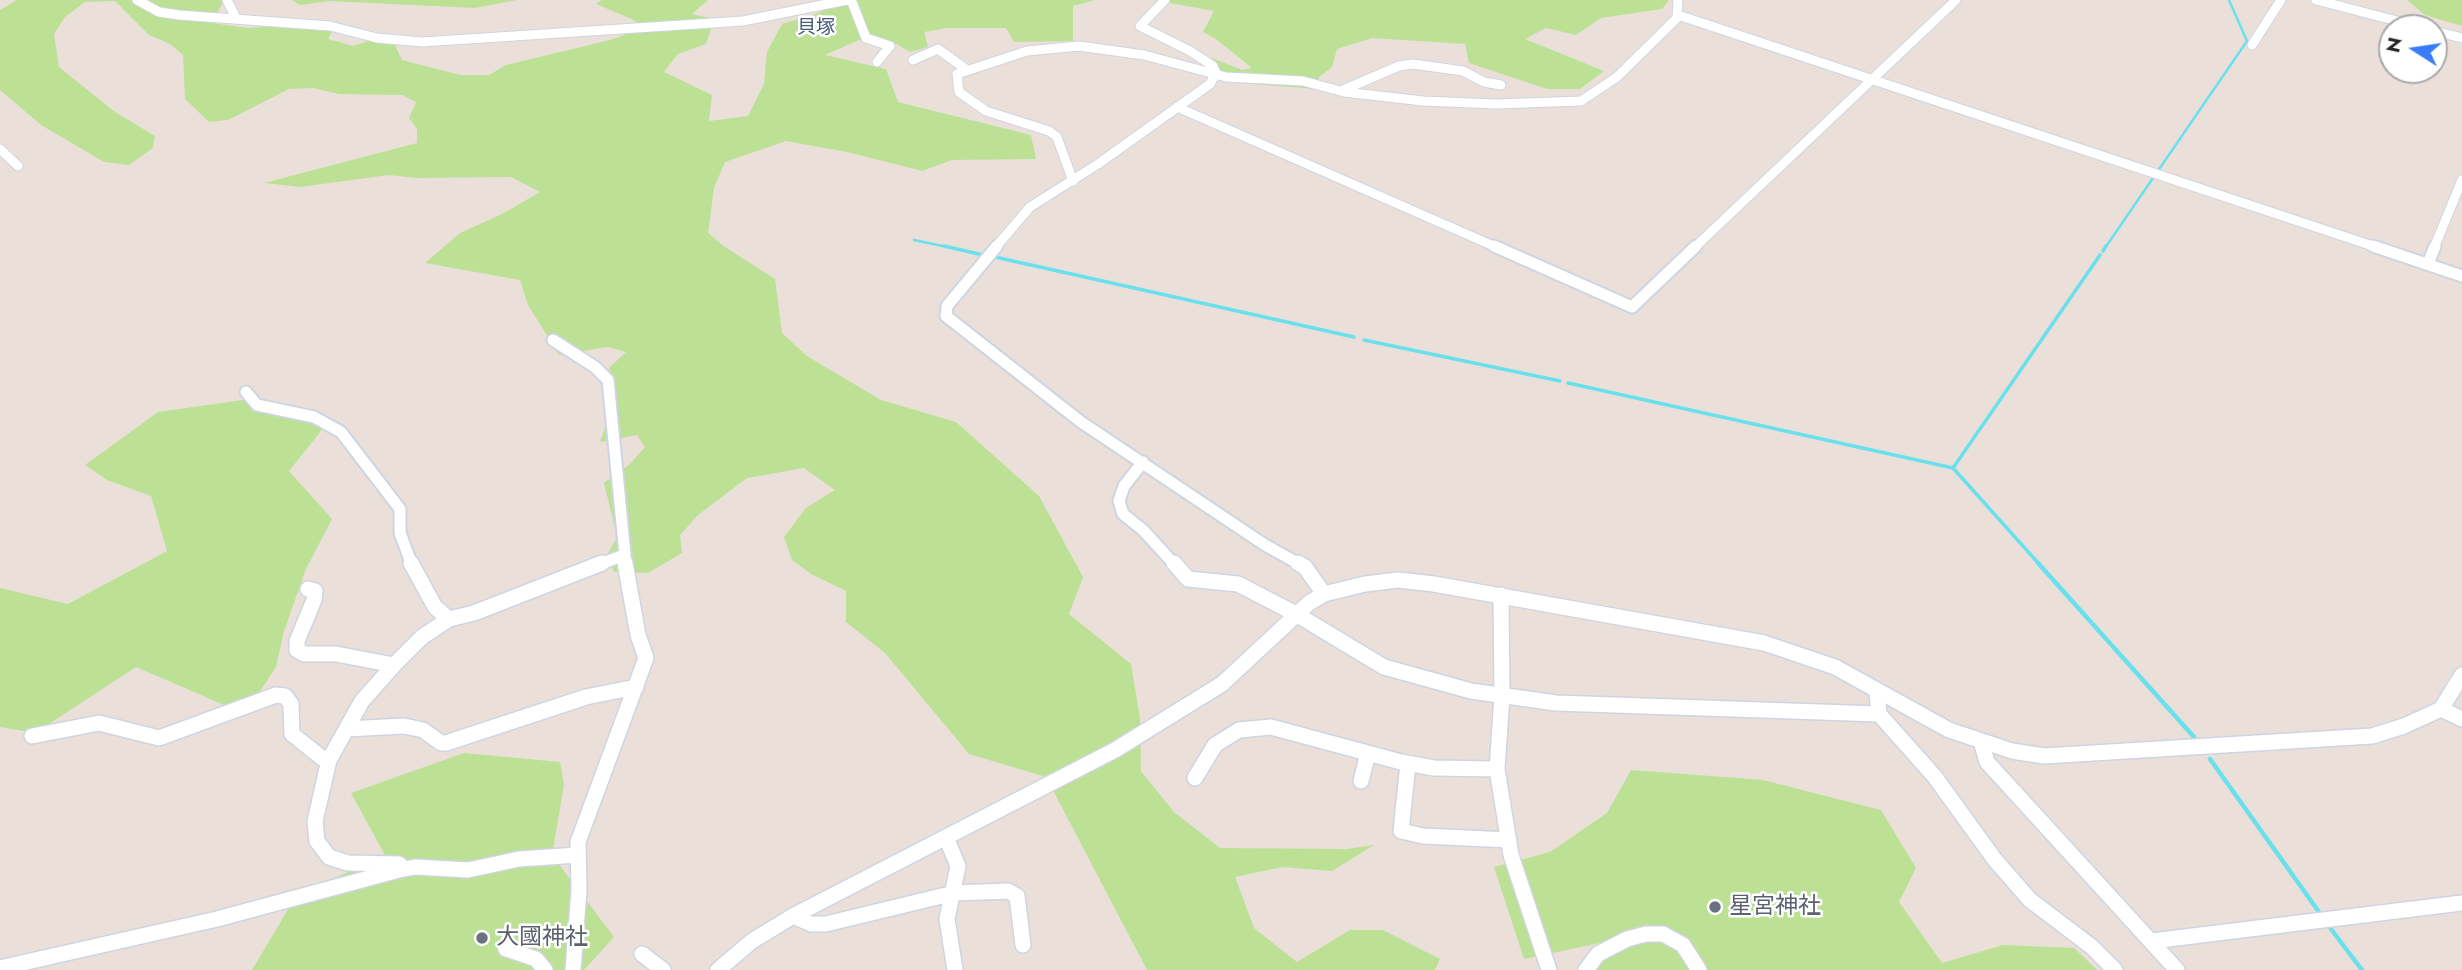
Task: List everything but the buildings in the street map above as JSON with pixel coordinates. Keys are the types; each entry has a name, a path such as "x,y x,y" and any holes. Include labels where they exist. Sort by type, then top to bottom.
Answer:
{"street":[{"path":"137,0 141,5 159,12 330,26 377,38 422,41 743,21 847,0 852,2 866,38 890,46 877,62"},
{"path":"226,0 236,18"},
{"path":"1165,0 1140,26 1190,51 1213,66 1216,73"},
{"path":"1073,181 1062,145 1049,131 986,111 959,92 957,74 1027,51 1079,46 1144,55 1226,77 1303,81 1339,90 1446,102 1496,104 1581,101 1617,77 1678,15 1678,0"},
{"path":"1177,107 1632,307 1956,0"},
{"path":"2252,46 2281,0"},
{"path":"2316,0 2378,16"},
{"path":"1678,15 2462,276"},
{"path":"913,60 938,49 967,69"},
{"path":"1339,90 1358,85 1370,77 1399,66 1413,64 1463,71 1484,82 1501,85"},
{"path":"1216,73 1210,83 1177,107 1073,181 1030,207 947,306 946,316 1081,422 1265,545 1305,568 1324,594"},
{"path":"0,149 18,166"},
{"path":"2428,264 2462,180"},
{"path":"553,340 595,367 608,380 624,555 638,635 646,658 578,842 579,890 573,970"},
{"path":"246,392 257,405 314,416 341,432 400,509 400,533 414,572 435,607 449,619"},
{"path":"1143,462 1124,486 1119,501 1123,514 1143,530 1188,579 1238,584 1296,614 1352,655 1384,667 1471,691 1556,703 1879,714"},
{"path":"406,869 399,864 348,863 324,853 317,841 315,821 329,760 362,701 422,637 449,619 624,555"},
{"path":"718,970 752,942 793,916 1115,750 1179,712 1222,684 1296,614 1324,594 1365,584 1398,580 1501,595 1764,643 1835,667 1949,730 1981,741 2044,756 2358,737 2404,726 2441,709 2462,675"},
{"path":"308,589 315,591 314,600 297,641 297,650 394,665"},
{"path":"1501,595 1502,696 1497,769 1511,855 1549,970"},
{"path":"346,729 404,726 423,730 441,743 446,743 529,718 586,697 636,687"},
{"path":"1877,691 1879,714 1935,777 1995,860 2030,900 2092,947 2115,970"},
{"path":"32,736 99,723 159,738 276,695 285,695 291,704 292,734 322,758 329,760"},
{"path":"2441,709 2462,719"},
{"path":"1195,778 1215,745 1239,730 1271,727 1408,764 1434,768 1497,769"},
{"path":"1981,741 1987,762 2177,970"},
{"path":"1361,781 1368,753"},
{"path":"1408,764 1401,831 1423,836 1509,840"},
{"path":"946,837 958,866 947,919 955,970"},
{"path":"0,968 229,916 406,869 468,870 519,859 578,855"},
{"path":"793,916 811,924 826,924 954,893 996,889 1008,891 1017,897 1023,945"},
{"path":"2152,941 2462,903"},
{"path":"1586,970 1598,954 1627,939 1646,934 1663,934 1683,945 1699,970"},
{"path":"506,949 536,960 545,970"},
{"path":"642,954 663,970"}],"green space":[{"path":"17,0 221,0 223,2 212,23 248,28 286,25 333,30 328,39 353,46 371,40 393,41 402,60 460,75 489,75 506,65 610,40 637,30 639,26 634,20 596,4 602,0 708,0 692,14 718,20 711,29 706,44 678,54 664,72 712,95 709,121 748,116 764,84 767,52 782,24 821,12 831,0 1095,0 1073,6 1073,41 1014,42 1006,28 947,28 924,32 928,47 910,52 897,44 859,40 825,55 886,69 898,102 1031,135 1036,159 952,160 922,171 847,152 786,141 725,162 714,188 708,233 775,279 782,333 807,356 881,400 956,422 1039,496 1083,577 1069,614 1131,664 1140,718 1141,771 1174,812 1220,848 1347,849 1374,845 1332,871 1283,867 1235,877 1254,928 1297,962 1350,930 1383,930 1440,959 1435,970 1147,970 1046,777 969,754 885,653 846,622 846,591 811,574 792,560 784,537 806,508 835,490 804,468 747,478 698,515 680,535 682,553 648,573 614,572 607,555 617,537 604,483 630,464 645,447 637,435 600,442 614,401 609,368 626,352 608,347 559,355 528,305 520,280 425,263 460,233 502,214 540,192 511,177 417,178 388,175 301,187 264,183 417,143 417,129 409,118 416,102 402,95 339,94 313,88 289,89 228,120 209,122 185,99 183,55 170,44 149,35 115,1 85,2 65,17 54,34 59,67 115,112 155,136 153,148 129,165 104,162 41,125 0,90 0,10"},
{"path":"292,0 517,0 475,8 329,1 300,5"},
{"path":"1153,0 1669,0 1662,9 1601,18 1576,35 1546,28 1525,39 1604,71 1580,89 1547,89 1469,63 1465,44 1372,38 1337,49 1332,67 1319,77 1316,89 1239,83 1205,77 1200,64 1212,58 1242,70 1252,68 1203,32 1214,11"},
{"path":"2407,0 2462,0 2462,26 2448,22 2448,14 2424,14"},
{"path":"250,399 325,426 289,471 332,519 306,569 284,631 276,667 245,714 136,667 35,733 0,727 0,588 68,604 167,551 151,496 107,480 85,465 158,412"},
{"path":"464,753 560,762 564,785 552,855 614,937 584,970 252,970 296,896 385,855 351,793"},
{"path":"1631,770 1763,780 1881,810 1916,868 1899,902 1942,963 2003,945 2074,948 2097,970 1586,970 1619,939 1524,959 1494,867 1550,852 1607,813"}],"waterway":[{"path":"2105,248 2247,41 2229,0"},
{"path":"914,240 952,248"},
{"path":"944,246 983,255"},
{"path":"2103,251 2106,246"},
{"path":"1953,468 2100,255"},
{"path":"995,257 1354,337"},
{"path":"1364,340 1560,381"},
{"path":"1568,383 1953,468"},
{"path":"1953,468 2040,565"},
{"path":"2038,563 2194,737"},
{"path":"2210,759 2319,912"},
{"path":"2331,929 2362,970"}],"place":[{"name":"星宮神社","path":"1715,907"},
{"name":"大國神社","path":"482,938"}],"district":[{"name":"貝塚","path":"816,28"}]}
